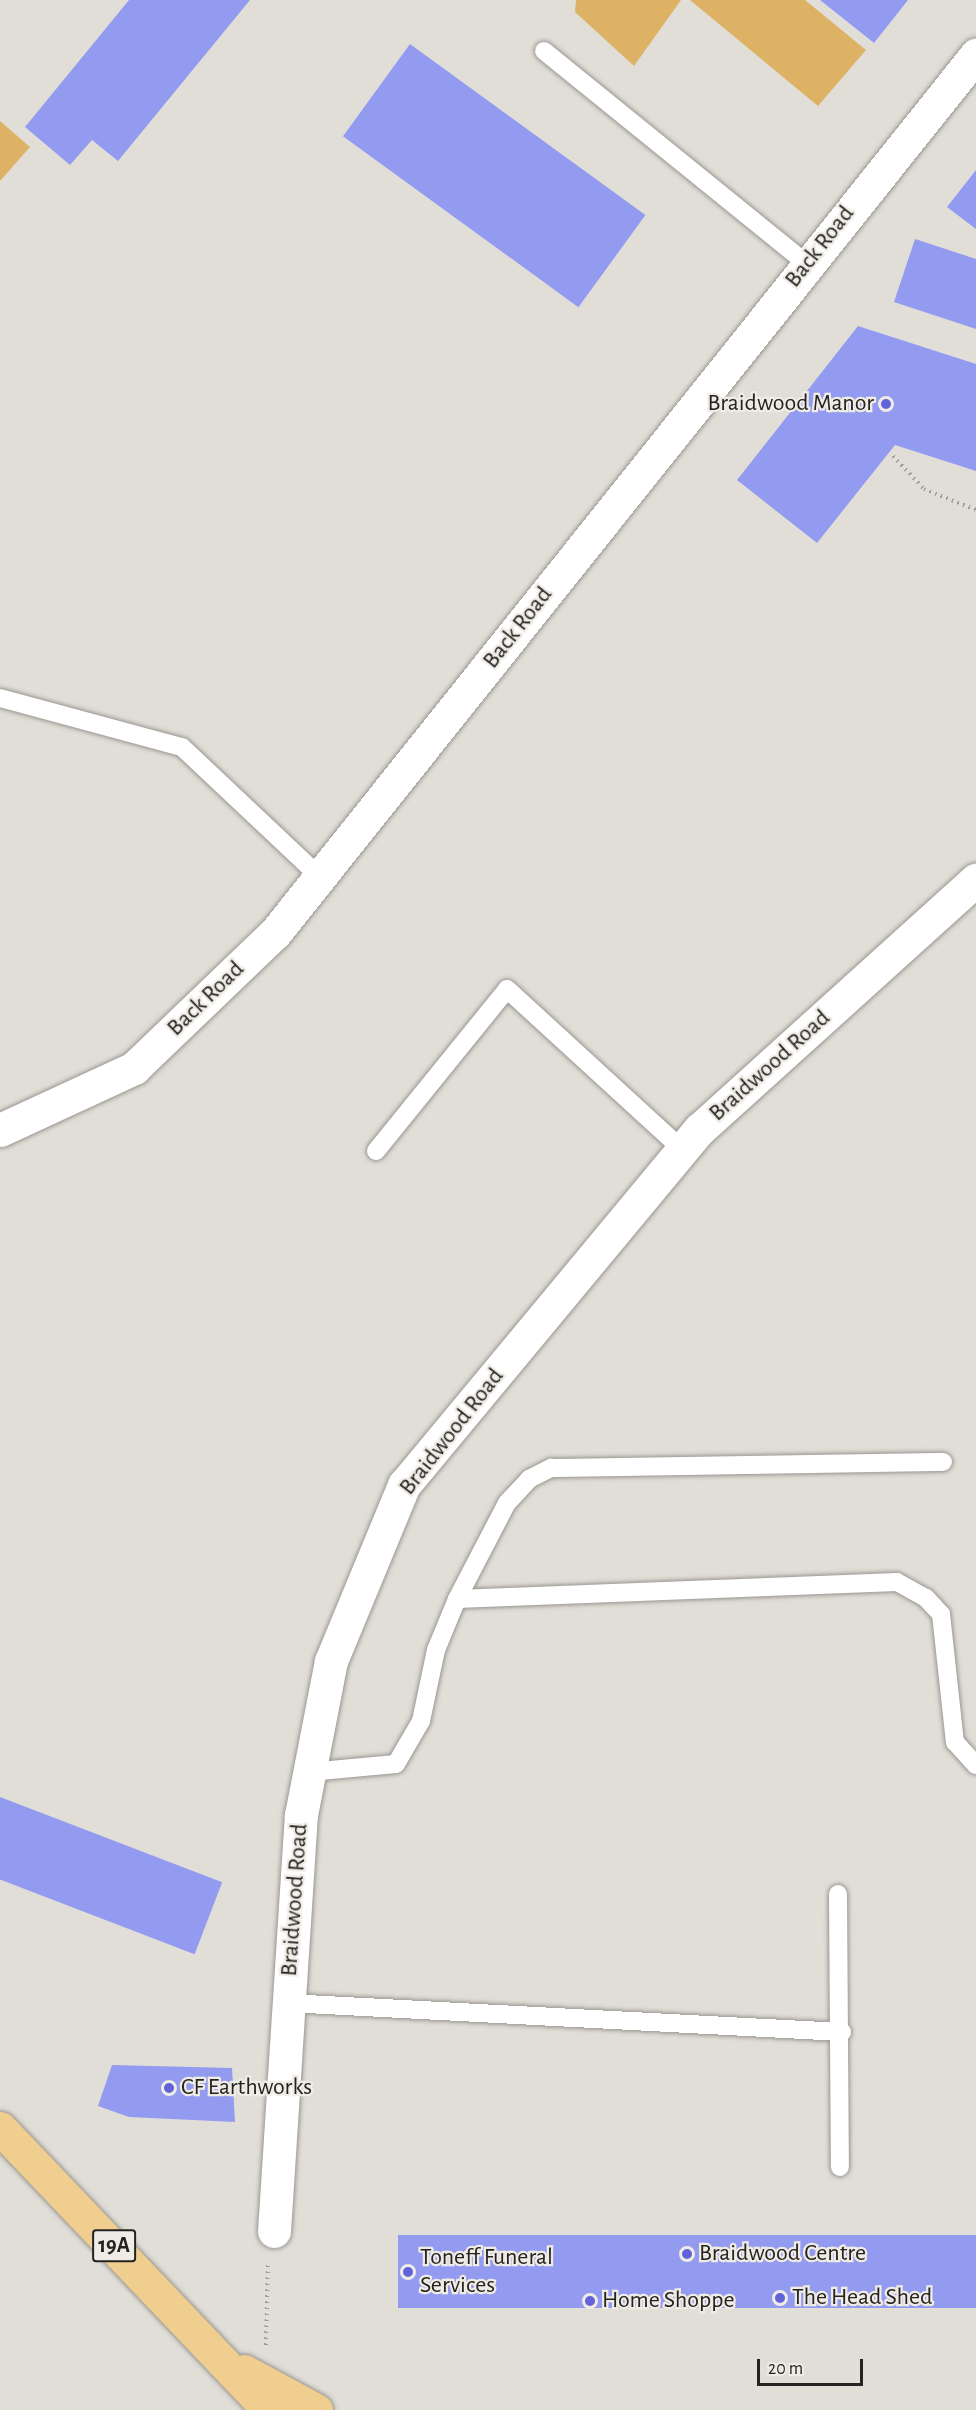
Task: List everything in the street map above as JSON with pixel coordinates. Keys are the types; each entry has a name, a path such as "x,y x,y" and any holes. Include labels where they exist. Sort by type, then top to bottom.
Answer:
{"main road":[{"name":"19A","path":"0,2128 229,2363 269,2410"},
{"path":"229,2363 255,2410"},
{"path":"229,2363 316,2410"}],"street":[{"name":"Back Road","path":"0,1130 134,1068 275,933 976,55"},
{"name":"Braidwood Road","path":"271,2243 286,2003 301,1815 331,1661 404,1485 683,1150 976,880"}],"lane":[{"path":"544,51 807,264"},
{"path":"0,698 182,747 320,877"},
{"path":"376,1151 507,989 683,1150"},
{"path":"309,1772 396,1764 421,1721 435,1650 457,1599 507,1503 529,1479 551,1468 943,1462"},
{"path":"457,1599 897,1582 926,1598 941,1614 949,1645 955,1742 976,1765"},
{"path":"838,1894 843,2032 840,2167"},
{"path":"286,2003 843,2032"}],"path":[{"path":"893,456 924,489 976,510"},
{"path":"266,2345 271,2243"}],"shaded area":[{"path":"576,0 681,0 634,66 575,12"},
{"path":"690,0 805,0 866,50 818,106"},
{"path":"0,121 30,147 0,181"}],"building":[{"path":"129,0 250,0 118,161 92,140 70,165 25,127"},
{"path":"820,0 908,0 874,43"},
{"path":"410,44 645,215 578,307 343,136"},
{"path":"976,170 976,229 947,207"},
{"path":"915,239 976,259 976,329 894,302"},
{"name":"Braidwood Manor","path":"858,326 976,364 976,471 895,445 817,543 737,480"},
{"path":"0,1797 222,1882 195,1954 0,1879"},
{"name":"CF Earthworks","path":"112,2065 232,2068 235,2122 129,2117 98,2106"},
{"name":"Braidwood Centre","path":"398,2235 976,2235 976,2308 398,2308"}],"place":[{"name":"Braidwood Manor","path":"886,404"},
{"name":"CF Earthworks","path":"169,2088"},
{"name":"Braidwood Centre","path":"687,2254"},
{"name":"Toneff Funeral Services","path":"408,2272"},
{"name":"The Head Shed","path":"780,2298"},
{"name":"Home Shoppe","path":"590,2301"}]}
